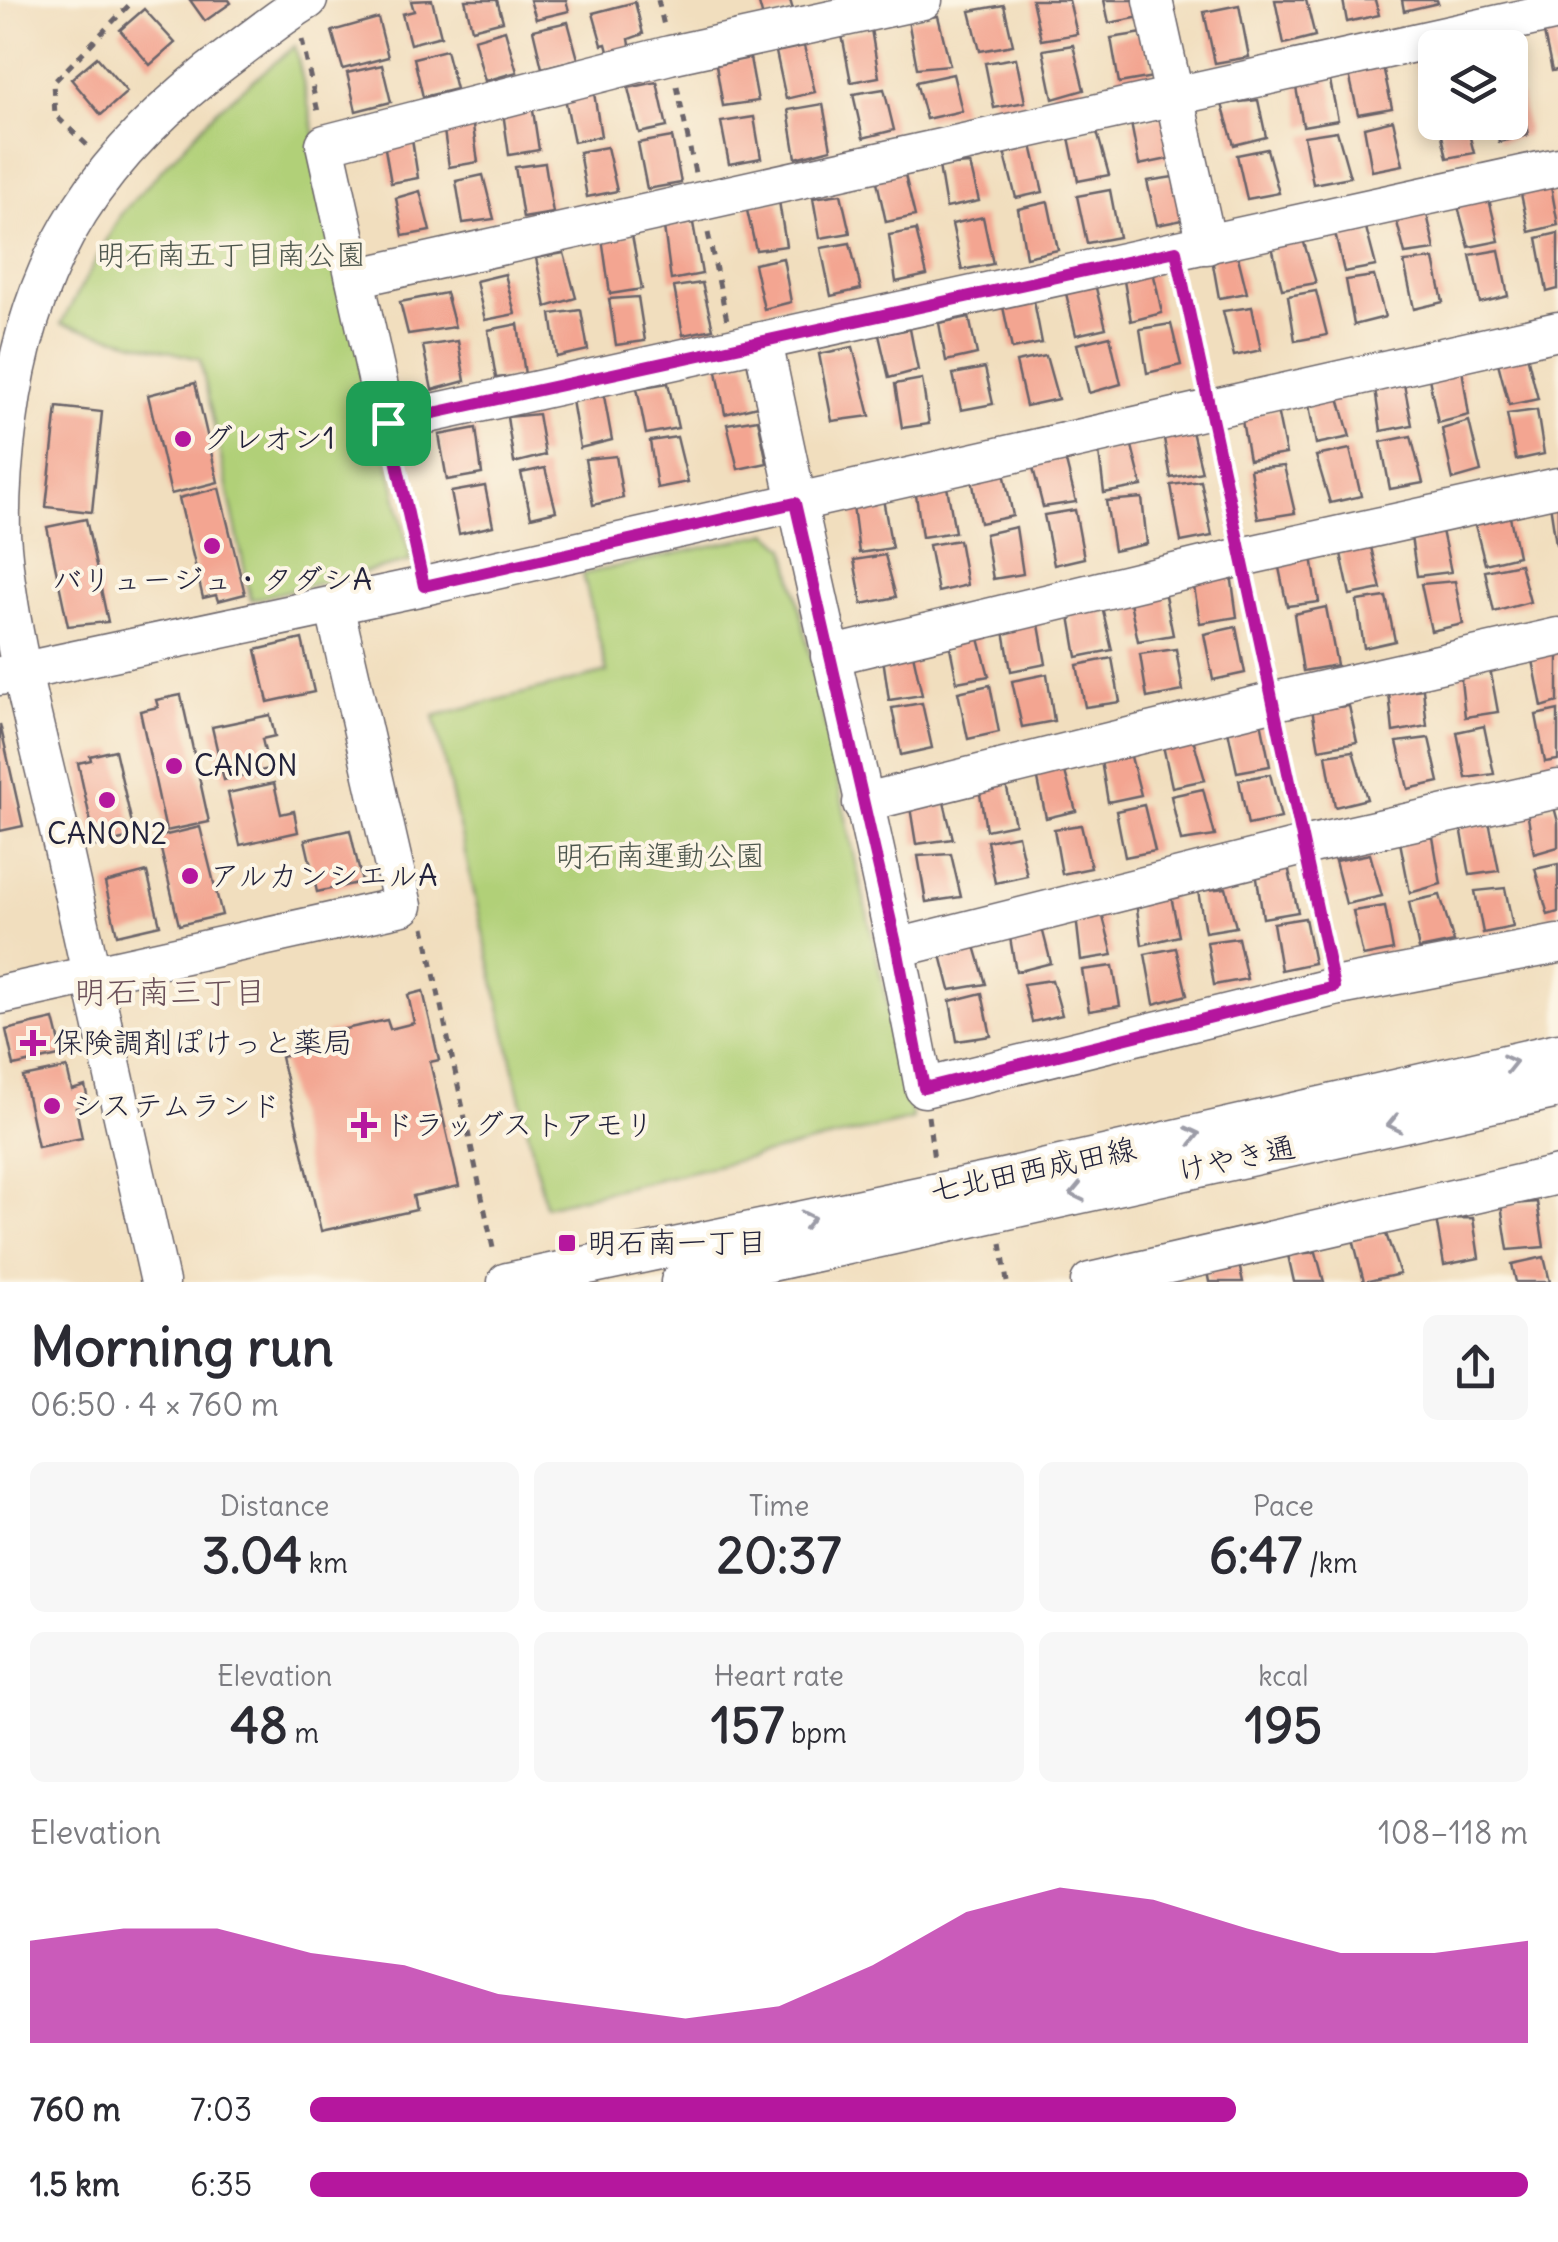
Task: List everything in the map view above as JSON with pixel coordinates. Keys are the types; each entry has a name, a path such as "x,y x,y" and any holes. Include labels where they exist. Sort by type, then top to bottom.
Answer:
{"street":[{"path":"924,0 670,55 325,144 388,423 1558,167"},
{"path":"1152,0 1174,98 1191,248"},
{"path":"160,1282 92,974 12,673 0,484 12,394 30,312 55,250 88,196 108,170 192,84 302,4"},
{"path":"356,278 1558,12"},
{"path":"12,673 424,586 1558,331"},
{"path":"763,341 795,503 897,948 924,1088 1334,987 1558,944"},
{"path":"830,656 1241,556 1558,486"},
{"path":"0,995 404,906 334,604"},
{"path":"862,803 1271,702 1558,637"},
{"path":"897,948 1303,846 1558,789"},
{"name":"七北田西成田線","path":"500,1265 990,1181 1558,1052"},
{"name":"けやき通","path":"680,1282 1558,1088"},
{"path":"1090,1282 1558,1176"}],"path":[{"path":"95,150 56,115 53,83 134,0"},
{"path":"302,4 325,144"},
{"path":"1191,248 1208,410 1334,987"},
{"path":"388,423 424,586"},
{"path":"422,920 500,1265"},
{"path":"924,1088 934,1160"},
{"path":"1000,1240 1007,1282"}],"green space":[{"name":"明石南五丁目南公園","path":"295,46 411,561 251,600 200,359 61,324 121,214 216,111"},
{"name":"明石南運動公園","path":"769,533 786,548 913,1119 545,1206 434,716 607,672 583,574"}],"building":[{"path":"190,0 229,0 231,3 205,21"},
{"path":"432,0 441,36 410,44 402,14 414,11 411,1"},
{"path":"465,0 497,0 503,21 472,29"},
{"path":"530,0 566,0 569,11 536,19"},
{"path":"758,0 790,0 793,10 763,18"},
{"path":"1032,0 1069,0 1077,34 1041,40"},
{"path":"1104,0 1138,0 1141,17 1109,23"},
{"path":"1275,0 1306,0 1315,36 1284,44"},
{"path":"1343,0 1375,0 1379,15 1347,22"},
{"path":"1402,0 1437,0 1438,3 1404,11"},
{"path":"635,2 643,34 629,39 631,50 609,55 593,13"},
{"path":"1004,5 1013,45 980,51 970,11"},
{"path":"1239,5 1249,57 1215,63 1204,12"},
{"path":"144,9 175,43 150,65 120,30"},
{"path":"938,16 950,65 917,68 908,20"},
{"path":"378,18 388,57 343,69 332,31"},
{"path":"568,22 578,59 542,68 533,30"},
{"path":"1558,26 1558,70 1552,71 1543,29"},
{"path":"871,29 879,77 851,82 842,35"},
{"path":"505,30 517,72 485,81 474,39"},
{"path":"1143,33 1153,77 1119,83 1111,38"},
{"path":"1073,45 1084,90 1053,99 1043,50"},
{"path":"804,46 815,92 786,99 776,52"},
{"path":"446,50 456,89 423,97 414,58"},
{"path":"97,57 127,92 101,115 71,79"},
{"path":"750,58 758,101 723,106 716,65"},
{"path":"1016,58 1025,102 994,108 985,63"},
{"path":"382,65 391,102 356,111 347,73"},
{"path":"1383,66 1392,108 1358,114 1349,74"},
{"path":"953,74 962,111 926,119 916,82"},
{"path":"1329,76 1338,120 1303,126 1295,82"},
{"path":"657,82 667,127 639,133 628,88"},
{"path":"884,89 894,130 863,138 853,94"},
{"path":"594,93 601,136 574,142 565,98"},
{"path":"1258,100 1266,137 1234,145 1222,104"},
{"path":"532,104 539,150 509,155 502,105"},
{"path":"823,104 831,149 796,158 788,110"},
{"path":"1165,116 1173,158 1139,165 1131,123"},
{"path":"754,117 761,158 729,164 721,122"},
{"path":"472,119 478,162 449,167 443,123"},
{"path":"1393,120 1403,165 1372,171 1364,127"},
{"path":"1337,131 1350,177 1313,184 1304,136"},
{"path":"1097,132 1109,175 1078,181 1069,137"},
{"path":"672,137 681,183 647,189 638,143"},
{"path":"412,139 418,178 391,183 384,143"},
{"path":"1443,140 1471,140 1474,153 1447,158"},
{"path":"1032,145 1043,192 1016,198 1004,151"},
{"path":"607,147 617,191 587,197 579,152"},
{"path":"1267,149 1279,193 1247,199 1237,155"},
{"path":"545,163 553,213 523,218 515,167"},
{"path":"970,164 979,201 946,208 939,166"},
{"path":"904,171 915,216 886,222 876,177"},
{"path":"483,175 494,219 463,223 456,181"},
{"path":"1180,176 1188,219 1157,225 1147,181"},
{"path":"1550,181 1558,225 1529,232 1520,189"},
{"path":"1110,190 1119,237 1087,243 1077,196"},
{"path":"420,191 430,231 403,236 396,198"},
{"path":"1487,191 1499,241 1469,247 1456,199"},
{"path":"841,194 850,233 820,238 813,198"},
{"path":"779,201 786,246 756,250 746,206"},
{"path":"1048,202 1058,250 1026,257 1018,209"},
{"path":"1425,205 1435,250 1405,254 1394,210"},
{"path":"983,217 993,264 962,270 952,224"},
{"path":"693,223 702,274 671,280 664,227"},
{"path":"1366,228 1376,266 1344,272 1335,233"},
{"path":"916,230 927,275 896,282 889,235"},
{"path":"1558,233 1558,289 1547,292 1537,238"},
{"path":"632,235 642,289 610,294 602,238"},
{"path":"1302,236 1316,283 1282,289 1271,242"},
{"path":"850,243 861,289 831,296 821,248"},
{"path":"1236,249 1247,293 1219,298 1211,253"},
{"path":"1499,250 1508,296 1480,303 1470,255"},
{"path":"564,253 576,298 546,307 536,258"},
{"path":"783,258 791,302 764,309 754,264"},
{"path":"1434,259 1443,302 1414,309 1404,262"},
{"path":"1153,271 1162,313 1131,321 1123,275"},
{"path":"505,274 515,314 485,320 476,281"},
{"path":"1374,276 1385,317 1354,325 1346,280"},
{"path":"1094,280 1106,328 1076,335 1064,285"},
{"path":"702,283 713,329 683,335 674,287"},
{"path":"1316,291 1327,335 1295,341 1288,296"},
{"path":"446,293 455,327 408,334 400,302"},
{"path":"638,297 645,341 616,345 609,299"},
{"path":"1034,301 1042,343 1012,349 1003,307"},
{"path":"1252,307 1261,350 1234,356 1223,311"},
{"path":"581,310 588,350 557,357 551,314"},
{"path":"969,317 977,354 946,361 939,323"},
{"path":"518,324 525,375 496,378 488,330"},
{"path":"1171,324 1181,365 1147,373 1140,329"},
{"path":"910,329 918,370 889,378 879,335"},
{"path":"1110,336 1121,384 1089,393 1077,344"},
{"path":"458,341 465,381 432,390 423,346"},
{"path":"853,347 870,416 832,421 819,354"},
{"path":"1527,355 1538,399 1509,405 1497,359"},
{"path":"1046,356 1058,399 1026,406 1016,362"},
{"path":"747,362 757,406 725,414 716,366"},
{"path":"985,368 993,404 961,410 953,374"},
{"path":"1462,369 1469,415 1438,423 1428,373"},
{"path":"922,379 929,424 902,428 895,384"},
{"name":"グレオン1","path":"195,383 218,482 171,494 148,395"},
{"path":"668,383 678,428 646,434 637,388"},
{"path":"1404,384 1412,425 1381,431 1375,389"},
{"path":"1338,394 1350,437 1316,444 1308,400"},
{"path":"604,396 612,440 580,448 572,400"},
{"path":"57,407 102,412 92,512 46,507"},
{"path":"1277,410 1286,454 1249,460 1241,415"},
{"path":"1537,410 1544,454 1516,460 1507,414"},
{"path":"538,414 545,455 514,463 507,417"},
{"path":"758,419 767,463 738,469 727,424"},
{"path":"1469,421 1481,472 1453,480 1442,429"},
{"path":"1191,427 1202,472 1171,478 1163,433"},
{"path":"476,428 482,474 447,480 439,435"},
{"path":"1411,436 1423,483 1390,489 1381,442"},
{"path":"677,437 688,482 657,488 650,441"},
{"path":"1132,446 1142,486 1104,493 1099,452"},
{"path":"1350,449 1361,496 1330,503 1316,456"},
{"path":"616,456 623,498 593,505 585,459"},
{"path":"1065,458 1076,502 1043,507 1032,464"},
{"path":"1284,466 1295,513 1258,519 1250,469"},
{"path":"545,468 556,511 531,517 521,473"},
{"path":"1004,472 1013,516 980,523 972,479"},
{"path":"946,481 955,532 922,537 915,488"},
{"path":"1201,481 1212,536 1181,542 1171,485"},
{"path":"485,486 493,526 459,534 451,492"},
{"name":"バリュージュ・タダシA","path":"219,488 245,594 218,601 216,595 203,598 179,498"},
{"path":"1142,498 1147,544 1114,551 1106,501"},
{"path":"883,499 892,548 859,553 853,506"},
{"path":"1558,503 1558,544 1556,544 1550,504"},
{"path":"1075,510 1084,558 1054,565 1044,515"},
{"path":"1509,512 1518,556 1485,564 1473,517"},
{"path":"86,519 108,622 68,626 47,527"},
{"path":"1441,526 1451,572 1417,576 1410,530"},
{"path":"1016,527 1023,574 993,579 985,534"},
{"path":"959,540 967,585 938,592 929,545"},
{"path":"1370,543 1381,589 1350,595 1340,549"},
{"path":"885,555 896,597 862,604 854,560"},
{"path":"1312,556 1319,602 1287,606 1278,563"},
{"path":"1520,564 1530,602 1494,612 1485,571"},
{"path":"1231,574 1237,617 1200,623 1193,581"},
{"path":"1455,581 1463,624 1431,631 1421,584"},
{"path":"1164,591 1173,635 1138,641 1129,597"},
{"path":"1386,597 1395,641 1364,648 1357,601"},
{"path":"1102,607 1112,650 1077,657 1069,610"},
{"path":"1326,607 1337,665 1303,671 1294,614"},
{"path":"1038,619 1046,664 1011,671 1003,625"},
{"path":"1236,627 1245,673 1213,680 1204,634"},
{"path":"977,631 989,676 957,682 948,637"},
{"path":"302,639 314,692 268,702 256,650"},
{"path":"1176,649 1183,691 1147,698 1140,654"},
{"path":"1558,650 1558,702 1542,707 1532,655"},
{"path":"913,654 922,695 889,700 883,658"},
{"path":"1112,658 1120,702 1085,707 1077,665"},
{"path":"1490,668 1498,712 1465,717 1460,671"},
{"path":"1047,674 1054,721 1022,727 1012,681"},
{"path":"990,685 999,732 968,739 958,692"},
{"path":"1423,689 1427,726 1393,732 1389,693"},
{"name":"CANON","path":"181,695 209,822 166,831 140,711 158,707 156,700"},
{"path":"922,703 932,748 901,755 892,708"},
{"path":"1349,706 1357,742 1319,749 1312,709"},
{"path":"1558,710 1558,760 1545,762 1536,715"},
{"path":"270,715 275,736 262,739 269,769 224,780 212,727"},
{"path":"1261,721 1270,766 1237,772 1227,726"},
{"path":"0,724 23,826 0,831"},
{"path":"1484,726 1494,774 1466,778 1457,732"},
{"path":"1192,735 1205,780 1172,787 1162,741"},
{"path":"1429,738 1439,782 1408,789 1397,742"},
{"path":"1129,749 1141,795 1108,802 1100,755"},
{"name":"CANON2","path":"115,750 135,837 96,846 78,763"},
{"path":"1353,751 1367,799 1335,807 1326,755"},
{"path":"1063,765 1076,811 1046,818 1036,770"},
{"path":"1270,774 1281,818 1248,825 1239,780"},
{"path":"1004,776 1015,824 986,830 978,782"},
{"path":"274,783 281,814 294,811 298,832 240,845 228,793"},
{"path":"1203,789 1215,836 1181,841 1171,796"},
{"path":"943,798 953,839 916,844 909,801"},
{"path":"1144,805 1155,851 1125,857 1116,811"},
{"path":"1554,807 1558,847 1534,854 1527,811"},
{"path":"1489,821 1499,871 1470,875 1461,827"},
{"path":"1081,825 1091,868 1062,874 1054,829"},
{"name":"アルカンシエルA","path":"200,827 222,915 179,925 158,837"},
{"path":"350,830 362,882 317,892 305,840"},
{"path":"1018,835 1027,876 995,883 987,841"},
{"path":"1433,837 1441,884 1410,893 1400,842"},
{"path":"951,854 961,897 926,902 918,856"},
{"path":"1370,854 1382,896 1346,904 1335,861"},
{"path":"1558,864 1558,912 1548,915 1535,869"},
{"path":"1288,866 1298,912 1263,918 1256,872"},
{"path":"147,872 160,925 117,935 105,883"},
{"path":"1226,888 1236,927 1205,932 1198,891"},
{"path":"1505,888 1513,927 1483,933 1475,891"},
{"path":"1440,895 1454,942 1419,949 1409,902"},
{"path":"1171,896 1179,936 1142,945 1136,902"},
{"path":"1385,906 1393,950 1363,956 1353,911"},
{"path":"1102,913 1113,955 1081,960 1076,916"},
{"path":"1305,918 1314,963 1281,970 1273,923"},
{"path":"1041,924 1051,963 1016,972 1009,932"},
{"path":"1238,938 1247,979 1214,985 1207,942"},
{"path":"973,939 986,984 950,990 939,947"},
{"path":"1176,948 1187,995 1154,1004 1145,954"},
{"path":"1113,966 1120,1006 1089,1011 1082,970"},
{"path":"1052,980 1062,1015 1032,1022 1023,984"},
{"path":"423,991 439,1060 430,1062 459,1186 413,1196 416,1210 321,1231 281,1057 329,1046 326,1033 387,1020 390,1029 414,1023 408,995"},
{"path":"982,993 991,1036 957,1041 950,1001"},
{"path":"54,1019 63,1055 14,1066 6,1030"},
{"path":"67,1068 72,1090 85,1086 89,1105 76,1108 82,1138 38,1147 23,1077"},
{"path":"1537,1202 1544,1247 1508,1250 1501,1205"},
{"path":"1473,1218 1479,1258 1444,1265 1436,1219"},
{"path":"1386,1234 1400,1274 1364,1282 1353,1239"},
{"path":"1316,1252 1324,1282 1294,1282 1288,1255"},
{"path":"1544,1257 1550,1282 1516,1282 1512,1264"},
{"path":"1239,1264 1243,1282 1209,1282 1207,1271"}],"place":[{"name":"グレオン1","path":"183,439"},
{"name":"バリュージュ・タダシA","path":"212,546"},
{"name":"CANON","path":"174,766"},
{"name":"CANON2","path":"107,800"},
{"name":"アルカンシエルA","path":"190,876"},
{"name":"保険調剤ぽけっと薬局","path":"33,1043"},
{"name":"システムランド","path":"52,1106"},
{"name":"ドラッグストアモリ","path":"364,1125"},
{"name":"明石南一丁目","path":"567,1243"}],"district":[{"name":"明石南三丁目","path":"170,992"}],"route":[{"path":"1176,251 1334,987 924,1088 897,948 795,503 424,586 388,423 1176,251"}]}
